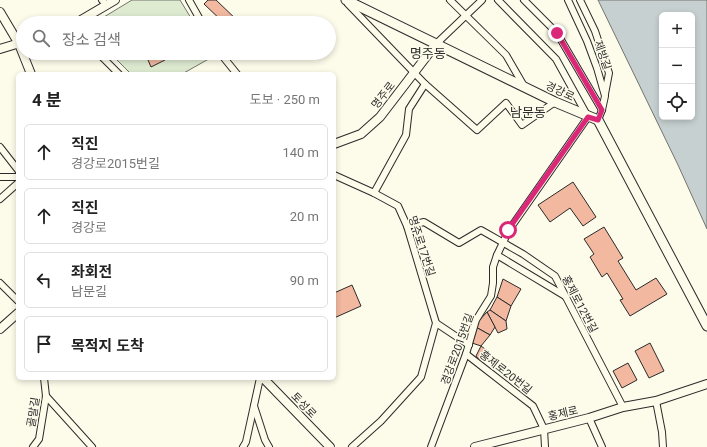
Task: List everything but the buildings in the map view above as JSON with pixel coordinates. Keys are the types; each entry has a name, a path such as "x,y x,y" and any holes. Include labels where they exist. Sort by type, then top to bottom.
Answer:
{"main road":[{"name":"경강로","path":"345,0 525,88 588,117 598,120"},
{"path":"598,120 707,326"}],"street":[{"path":"86,16 104,3 115,0"},
{"path":"189,0 198,16"},
{"path":"345,0 425,84 477,130 506,103 522,125 555,102"},
{"path":"450,0 506,55 525,88"},
{"path":"436,44 482,0"},
{"path":"498,0 556,59 588,117"},
{"path":"524,0 557,33 602,110"},
{"name":"제방길","path":"568,0 590,47 605,96 598,120"},
{"path":"580,0 594,31 609,73 605,96"},
{"path":"0,12 16,36"},
{"path":"0,49 16,44"},
{"name":"명주로","path":"336,143 360,134 380,117 436,44"},
{"path":"26,60 30,72"},
{"path":"105,60 117,72"},
{"path":"225,60 235,72"},
{"path":"374,193 406,135 409,109 425,84"},
{"name":"경강로2015번길","path":"431,447 466,354 476,320 491,296 493,267 502,242 508,230 588,117"},
{"path":"0,147 16,167"},
{"name":"명주로17번길","path":"336,176 374,193 398,206 407,226 436,323"},
{"path":"0,177 16,177"},
{"path":"0,199 16,185"},
{"name":"홍제로12번길","path":"407,226 424,222 459,243 481,230 523,254 555,276 623,406"},
{"path":"497,255 566,296"},
{"path":"0,283 16,299"},
{"path":"0,329 16,315"},
{"path":"352,447 381,421 421,377 436,323 469,345"},
{"name":"홍제로20번길","path":"466,354 533,406 544,429 546,447"},
{"name":"골말길","path":"33,447 39,439 46,396 44,380"},
{"path":"243,447 246,442 253,404 259,380"},
{"name":"토성로","path":"265,380 330,447"},
{"name":"홍제로","path":"475,447 501,444 544,429 590,418 623,406 656,401 707,384"},
{"path":"46,396 92,447"},
{"path":"656,401 662,432 662,447"},
{"path":"253,404 265,440 269,447"},
{"path":"590,418 602,447"}],"green space":[{"path":"132,0 180,0 190,16 106,16"},
{"path":"117,60 207,60 186,72 129,72"}],"shaded area":[{"path":"598,0 707,0 707,229 678,165"}],"district":[{"name":"명주동","path":"428,53"},
{"name":"남문동","path":"528,112"}],"route":[{"path":"508,230 588,117 598,120 602,110 557,33"}]}
